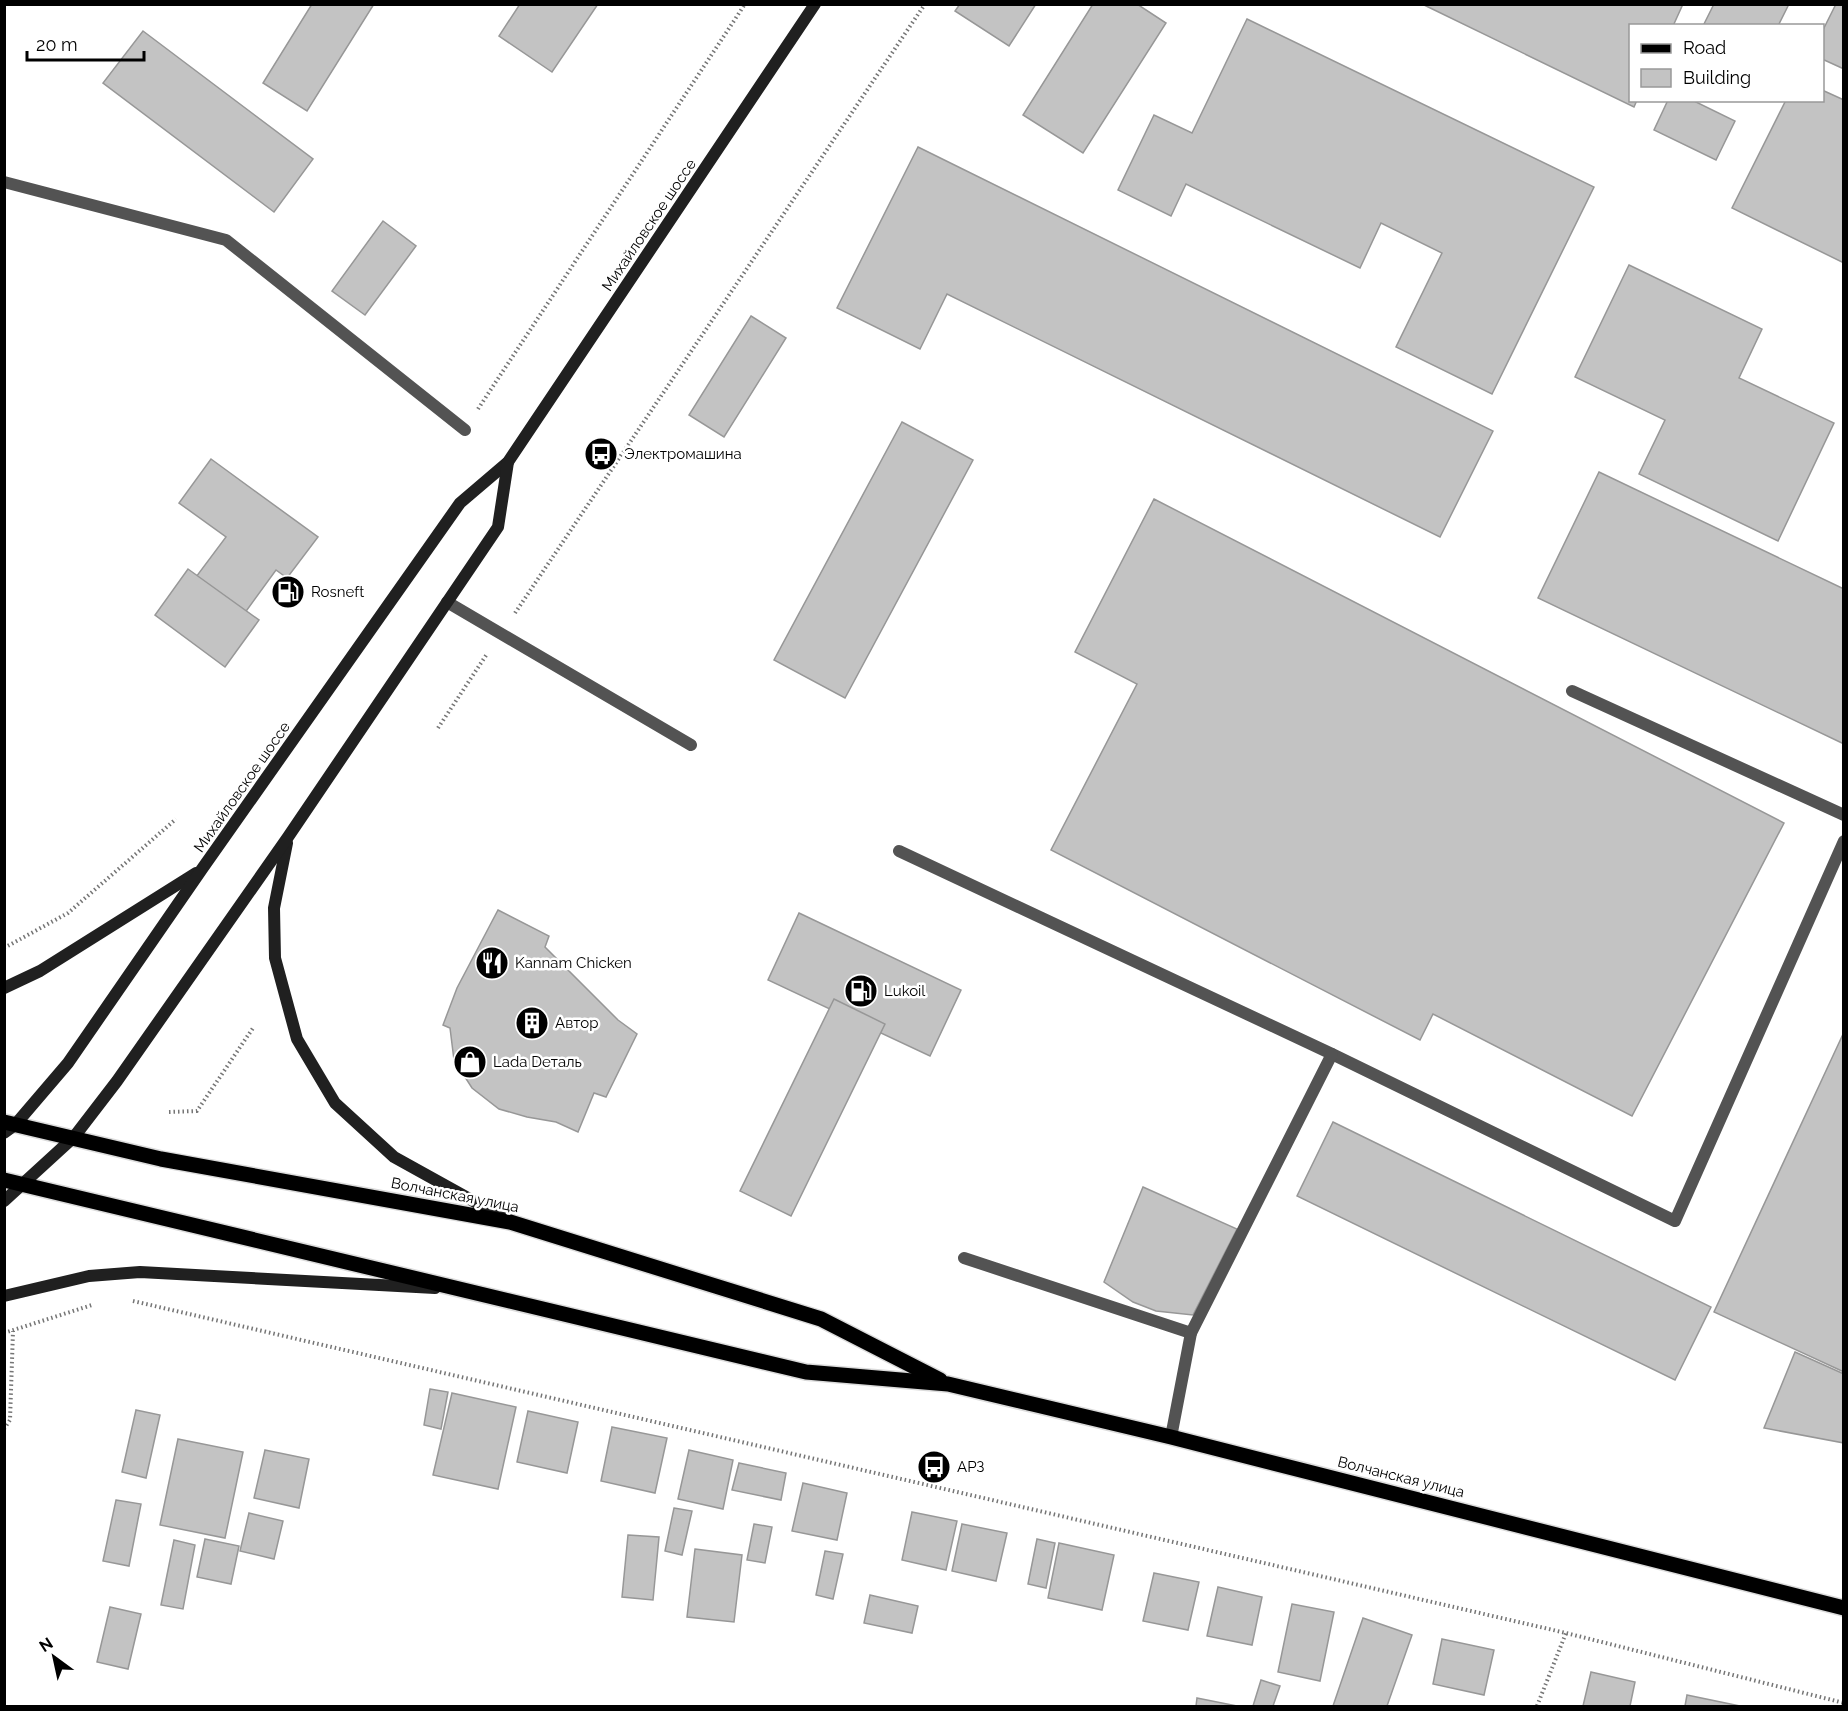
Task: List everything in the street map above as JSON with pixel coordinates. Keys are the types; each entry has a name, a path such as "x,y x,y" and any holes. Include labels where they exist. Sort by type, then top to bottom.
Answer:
{"main road":[{"name":"Михайловское шоссе","path":"8,1127 68,1062 460,503 508,462 815,4"},
{"name":"Михайловское шоссе","path":"4,1201 74,1137 117,1081 288,837 498,527 508,462"},
{"path":"288,837 274,908 275,958 297,1039 335,1103 394,1156 510,1222"},
{"path":"4,988 40,971 202,869"},
{"name":"Волчанская улица","path":"8,1127 74,1137 172,1162 510,1222 821,1319 948,1384"},
{"name":"Волчанская улица","path":"4,1180 806,1372 948,1384 1171,1437 1844,1608"},
{"path":"4,1296 88,1276 140,1272 464,1289"}],"lane":[{"path":"4,182 226,240 465,430"},
{"path":"447,602 691,745"},
{"path":"1572,691 1844,815"},
{"path":"899,851 1332,1054 1675,1221 1844,841"},
{"path":"1171,1437 1191,1333 1332,1054"},
{"path":"964,1258 1191,1333"}],"path":[{"path":"465,430 745,4"},
{"path":"438,728 925,4"},
{"path":"4,948 68,913 176,819"},
{"path":"169,1112 197,1111 253,1028"},
{"path":"124,1302 134,1301 157,1306 1566,1633 1844,1703"},
{"path":"4,1334 93,1305"},
{"path":"4,1429 10,1420 13,1331"},
{"path":"1537,1707 1566,1633"}],"building":[{"path":"312,4 374,4 307,111 263,83"},
{"path":"520,4 598,4 552,72 499,36"},
{"path":"960,4 1036,4 1009,46 955,11"},
{"path":"1093,4 1137,4 1166,23 1083,153 1023,115"},
{"path":"1422,4 1683,4 1674,24 1629,24 1629,102 1636,102 1634,107"},
{"path":"1714,4 1789,4 1779,24 1704,24"},
{"path":"1836,4 1844,4 1844,69 1824,60 1824,28"},
{"path":"1247,19 1594,187 1492,394 1396,347 1442,253 1381,223 1360,268 1186,184 1171,216 1118,190 1154,115 1192,133"},
{"path":"143,31 313,159 274,212 103,83"},
{"path":"1824,91 1844,100 1844,263 1732,208 1785,102 1824,102"},
{"path":"1667,102 1696,102 1735,121 1716,160 1654,130"},
{"path":"918,147 1493,431 1440,537 947,294 920,349 837,308"},
{"path":"383,221 416,246 365,315 332,291"},
{"path":"1629,265 1762,329 1739,378 1834,423 1778,541 1639,474 1665,420 1575,377"},
{"path":"751,316 786,338 724,437 689,415"},
{"path":"902,422 973,460 845,698 774,660"},
{"path":"211,459 318,537 287,578 276,570 239,621 190,585 226,537 179,503"},
{"path":"1599,472 1844,589 1844,744 1538,598"},
{"path":"1154,499 1784,823 1632,1116 1433,1014 1420,1040 1051,850 1137,684 1075,652"},
{"path":"188,569 259,620 225,667 155,615"},
{"name":"Автор","path":"498,910 549,936 545,947 618,1020 637,1034 606,1097 594,1093 578,1132 556,1122 499,1109 472,1088 454,1060 450,1028 443,1025 457,988"},
{"path":"799,913 961,990 930,1056 768,980"},
{"path":"834,999 885,1024 791,1216 740,1191"},
{"path":"1844,1032 1844,1372 1714,1312"},
{"path":"1333,1122 1711,1307 1675,1380 1297,1196"},
{"path":"1143,1187 1237,1229 1193,1315 1156,1311 1133,1302 1104,1282"},
{"path":"1795,1352 1844,1374 1844,1443 1764,1428"},
{"path":"430,1389 448,1392 441,1429 424,1425"},
{"path":"452,1393 516,1407 498,1489 433,1475"},
{"path":"136,1410 160,1415 146,1478 122,1472"},
{"path":"528,1411 578,1422 567,1473 517,1462"},
{"path":"612,1427 667,1438 655,1493 601,1481"},
{"path":"178,1439 243,1452 225,1538 160,1525"},
{"path":"265,1450 309,1459 299,1508 254,1498"},
{"path":"689,1450 733,1460 723,1509 678,1499"},
{"path":"739,1463 786,1473 781,1500 732,1490"},
{"path":"803,1483 847,1493 837,1540 792,1531"},
{"path":"116,1500 141,1504 129,1566 103,1561"},
{"path":"674,1508 692,1511 682,1555 665,1551"},
{"path":"912,1512 957,1521 946,1570 902,1560"},
{"path":"249,1513 283,1521 274,1559 240,1551"},
{"path":"754,1524 772,1527 765,1563 747,1560"},
{"path":"962,1524 1007,1533 996,1581 952,1571"},
{"path":"628,1535 659,1537 653,1600 622,1597"},
{"path":"205,1539 239,1546 231,1584 197,1577"},
{"path":"1037,1539 1055,1543 1046,1588 1028,1584"},
{"path":"174,1540 195,1545 183,1609 161,1605"},
{"path":"1059,1543 1114,1555 1102,1610 1048,1598"},
{"path":"695,1549 742,1555 734,1622 687,1617"},
{"path":"825,1551 843,1554 833,1599 816,1595"},
{"path":"1154,1573 1199,1582 1188,1630 1143,1621"},
{"path":"1218,1587 1262,1597 1252,1645 1207,1636"},
{"path":"870,1595 918,1606 912,1633 864,1623"},
{"path":"1292,1604 1334,1612 1320,1681 1278,1672"},
{"path":"110,1607 141,1614 128,1669 97,1662"},
{"path":"1363,1618 1412,1635 1387,1706 1333,1706"},
{"path":"1442,1639 1494,1650 1484,1695 1433,1684"},
{"path":"1591,1672 1635,1682 1630,1706 1583,1706"},
{"path":"1261,1680 1280,1686 1273,1706 1253,1706"},
{"path":"1687,1695 1740,1706 1685,1706"},
{"path":"1197,1698 1237,1706 1196,1706"}],"place":[{"name":"Электромашина","path":"601,454"},
{"name":"Rosneft","path":"288,592"},
{"name":"Kannam Chicken","path":"492,963"},
{"name":"Lukoil","path":"861,991"},
{"name":"Автор","path":"532,1023"},
{"name":"Lada Dеталь","path":"470,1062"},
{"name":"АРЗ","path":"934,1467"}]}
